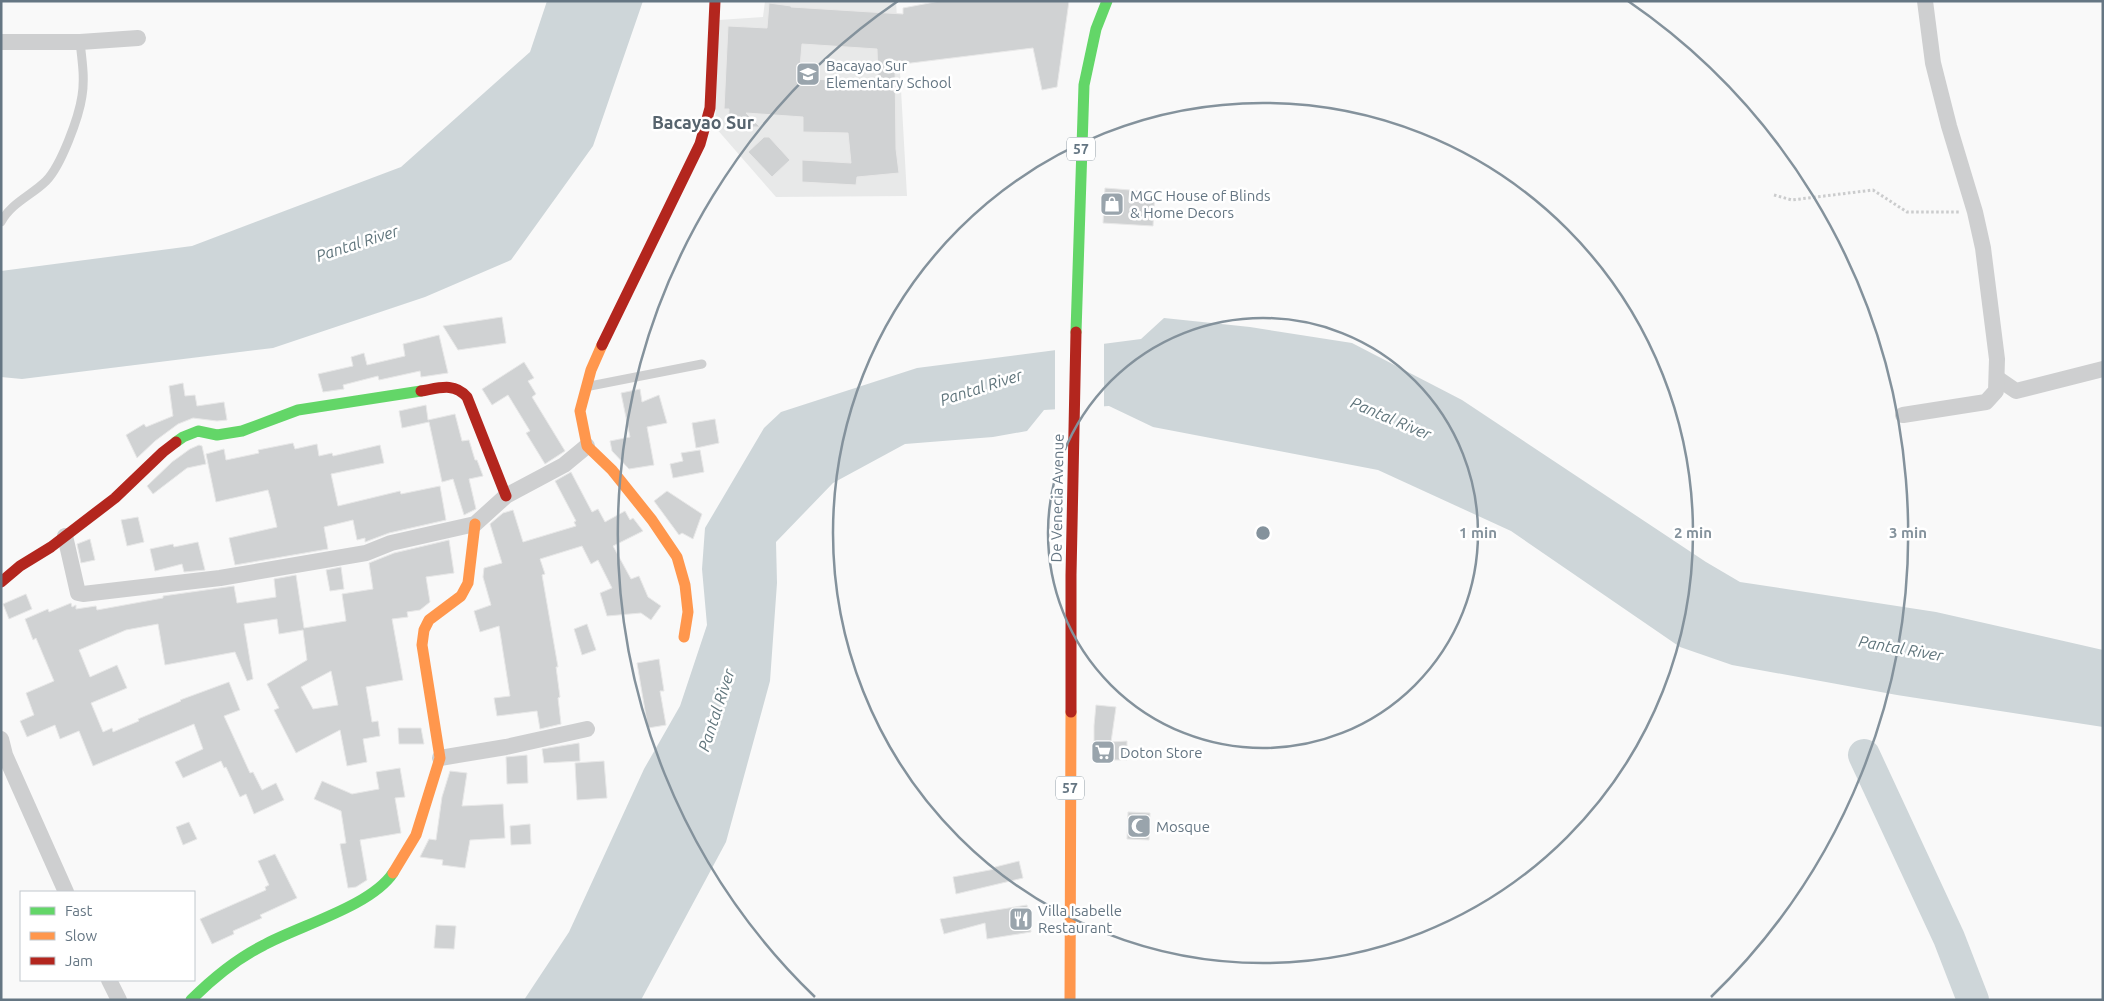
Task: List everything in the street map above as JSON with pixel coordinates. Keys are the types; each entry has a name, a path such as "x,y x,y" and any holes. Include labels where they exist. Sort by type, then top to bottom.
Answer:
{"main road":[{"path":"684,637 688,612 685,585 677,557 652,520 612,470 587,446 580,411 585,387 612,321 700,144 710,108 715,1"},
{"name":"De Venecia Avenue","path":"1070,1000 1071,576 1077,271 1084,85 1096,29 1107,1"},
{"path":"1,582 20,566 51,547 115,498 164,452 183,437 198,431 217,434 242,431 298,410 452,386 462,391 468,397 506,496"},
{"path":"191,1000 216,975 263,945 363,899 387,882 416,835 440,758 422,645 424,630 429,620 461,596 468,583 475,524"}],"street":[{"path":"1903,415 1986,402 1996,391 1997,378 1991,304 1983,248 1975,212 1949,126 1933,63 1925,1"},
{"path":"1,42 80,42 138,38"},
{"path":"1997,378 2016,391 2103,369"},
{"path":"65,536 78,594 220,578 357,555 390,544 475,524 506,496 564,465 587,446"},
{"path":"440,758 506,747 587,729"},
{"path":"1,739 4,755 66,891"},
{"path":"110,981 120,1000"}],"lane":[{"path":"1,222 15,204 46,181 56,169 77,116 82,96 83,80 80,42"},
{"path":"585,387 702,364"}],"path":[{"path":"1774,195 1792,200 1874,190 1907,212 1975,212"}],"shaded area":[{"name":"Bacayao Sur Elementary School","path":"765,1 896,1 907,196 776,197 715,127 719,20 763,17"}],"water":[{"path":"547,1 643,1 593,146 511,260 425,297 273,348 22,379 1,377 1,271 192,246 401,167 530,52"},
{"path":"1164,318 1250,327 1352,343 1462,400 1706,562 1740,582 1936,612 2103,650 2103,727 1897,695 1732,665 1680,647 1511,531 1378,470 1153,427 1109,406 1044,410 1027,431 993,437 905,444 833,483 776,542 777,583 770,681 726,842 641,1000 524,1000 569,932 644,769 680,706 707,625 702,569 705,528 764,428 781,412 917,368 1141,339"}],"pier":[{"path":"1104,342 1104,409 1055,412 1055,349"}],"building":[{"path":"940,1 1069,1 1057,87 1042,90 1033,48 895,65 896,149 899,173 857,177 856,185 802,182 802,160 851,163 848,133 803,132 803,117 746,113 760,127 728,127 729,109 724,109 728,26 767,28 769,3 791,7 903,14 903,8","holes":["802,44 877,49 878,81 799,79"]},
{"path":"764,137 769,137 790,160 772,177 748,152"},
{"path":"1105,188 1155,192 1153,226 1103,223"},
{"path":"502,317 506,343 458,350 443,326"},
{"path":"439,335 448,373 421,377 420,371 379,380 378,376 343,385 344,389 323,392 318,374 353,366 351,357 364,353 367,365 405,356 403,344"},
{"path":"524,362 534,378 528,381 536,394 532,397 565,451 545,464 526,433 530,431 508,395 492,405 482,389"},
{"path":"183,383 185,396 195,395 197,406 224,402 227,420 217,421 193,418 178,424 155,441 137,458 126,435 144,424 146,427 173,416 169,386"},
{"path":"640,389 642,402 659,395 667,423 647,427 654,465 629,469 612,451 610,441 630,437 621,393"},
{"path":"426,405 428,420 455,414 462,441 469,440 475,460 477,460 483,476 469,479 476,509 464,515 453,479 442,482 429,422 402,428 399,411"},
{"path":"715,419 719,443 696,448 692,423"},
{"path":"293,443 295,449 317,444 319,456 332,453 333,456 380,445 384,463 331,474 338,506 400,491 401,494 440,486 446,520 389,533 365,542 365,538 357,540 353,520 324,527 328,549 235,565 229,538 277,527 270,497 268,490 216,502 206,454 224,449 226,460 259,453 258,450"},
{"path":"199,445 202,446 206,464 187,468 153,494 147,486 172,462"},
{"path":"700,450 704,472 673,478 670,464 683,461 681,453"},
{"path":"571,472 592,512 598,509 605,522 625,511 630,520 633,518 643,531 613,546 631,579 639,576 648,597 661,606 651,620 641,613 607,616 600,593 612,588 598,560 591,564 582,546 540,559 545,574 542,575 558,667 556,667 561,724 540,729 537,711 497,716 494,698 510,696 499,626 480,632 474,611 491,605 483,577 484,568 502,563 490,524 503,513 513,510 523,542 576,526 574,522 576,521 555,481"},
{"path":"667,491 702,514 693,539 682,533 679,535 654,501"},
{"path":"138,517 144,542 127,546 121,520"},
{"path":"90,539 95,560 81,563 77,544"},
{"path":"449,540 454,573 426,577 430,602 420,610 407,612 408,617 392,619 403,680 366,687 372,722 378,721 380,736 363,739 367,762 347,766 340,730 296,753 274,710 279,708 267,684 307,660 303,630 279,634 277,619 244,624 253,679 247,681 235,652 165,665 158,624 126,630 79,650 90,677 117,665 127,688 91,703 103,732 112,728 113,732 180,700 229,682 240,710 224,716 250,773 253,772 262,790 276,783 284,800 254,814 246,794 240,797 226,767 224,768 221,761 183,778 175,762 203,749 194,724 93,766 79,731 60,739 55,725 27,737 20,721 34,715 26,693 54,681 36,638 33,640 25,619 48,609 49,612 71,603 72,607 76,605 76,609 96,606 97,610 163,598 163,596 234,586 237,603 276,597 274,579 296,575 304,628 346,621 342,594 373,589 369,563 394,553","holes":["331,671 338,705 313,709 301,687"]},
{"path":"198,542 205,570 184,572 182,564 155,571 150,549 173,544 174,547"},
{"path":"341,567 344,589 330,591 326,570"},
{"path":"26,594 32,609 9,619 3,604"},
{"path":"587,624 596,650 582,655 574,629"},
{"path":"659,659 664,691 660,691 666,725 648,728 637,663"},
{"path":"1096,705 1116,707 1111,742 1127,741 1127,760 1094,760"},
{"path":"398,728 421,728 424,744 399,744"},
{"path":"579,743 580,761 544,763 542,749"},
{"path":"527,755 528,783 507,784 506,757"},
{"path":"604,761 607,798 577,800 575,763"},
{"path":"400,768 405,797 395,798 401,833 360,840 367,880 356,887 348,888 340,844 346,843 341,811 314,799 322,781 352,794 379,789 376,772"},
{"path":"450,771 467,773 462,806 503,804 505,838 470,840 465,868 442,865 443,860 420,857 429,839 436,840 442,797"},
{"name":"Mosque","path":"1128,812 1150,813 1149,840 1127,839"},
{"path":"189,822 197,839 183,845 176,827"},
{"path":"530,824 531,844 511,845 510,826"},
{"path":"275,854 297,898 260,915 262,918 233,931 234,934 212,944 200,919 266,890 265,887 269,885 258,861"},
{"path":"1019,861 1023,878 956,894 953,877 995,869 995,867"},
{"path":"1027,905 1031,932 987,939 985,923 944,934 940,919"},
{"path":"436,925 456,926 454,949 434,948"}],"waterway":[{"name":"Pantal River","path":"1864,755 1949,938 1973,1000"}],"traffic: fast":[{"path":"1076,332 1084,85 1096,29 1107,1"},
{"path":"176,442 198,431 217,435 242,431 298,410 421,391"},
{"path":"191,1000 216,977 244,956 352,905 383,885 393,873"}],"traffic: slow":[{"path":"602,345 591,370 580,411 587,446 612,470 652,520 677,557 685,585 688,612 684,637"},
{"path":"393,873 416,835 440,758 422,645 424,630 429,620 461,596 468,583 475,524"},
{"path":"1070,1000 1071,712"}],"traffic: jam":[{"path":"602,345 700,144 710,108 715,1"},
{"path":"1071,712 1071,575 1076,332"},
{"path":"421,391 446,387 457,389 467,397 506,496"},
{"path":"1,582 20,566 51,547 115,498 176,442"}],"place":[{"name":"Bacayao Sur Elementary School","path":"808,74"},
{"name":"MGC House of Blinds & Home Decors","path":"1112,204"},
{"name":"Doton Store","path":"1103,752"},
{"name":"Mosque","path":"1139,826"},
{"name":"Villa Isabelle Restaurant","path":"1021,919"}],"district":[{"name":"Bacayao Sur","path":"703,122"}]}
